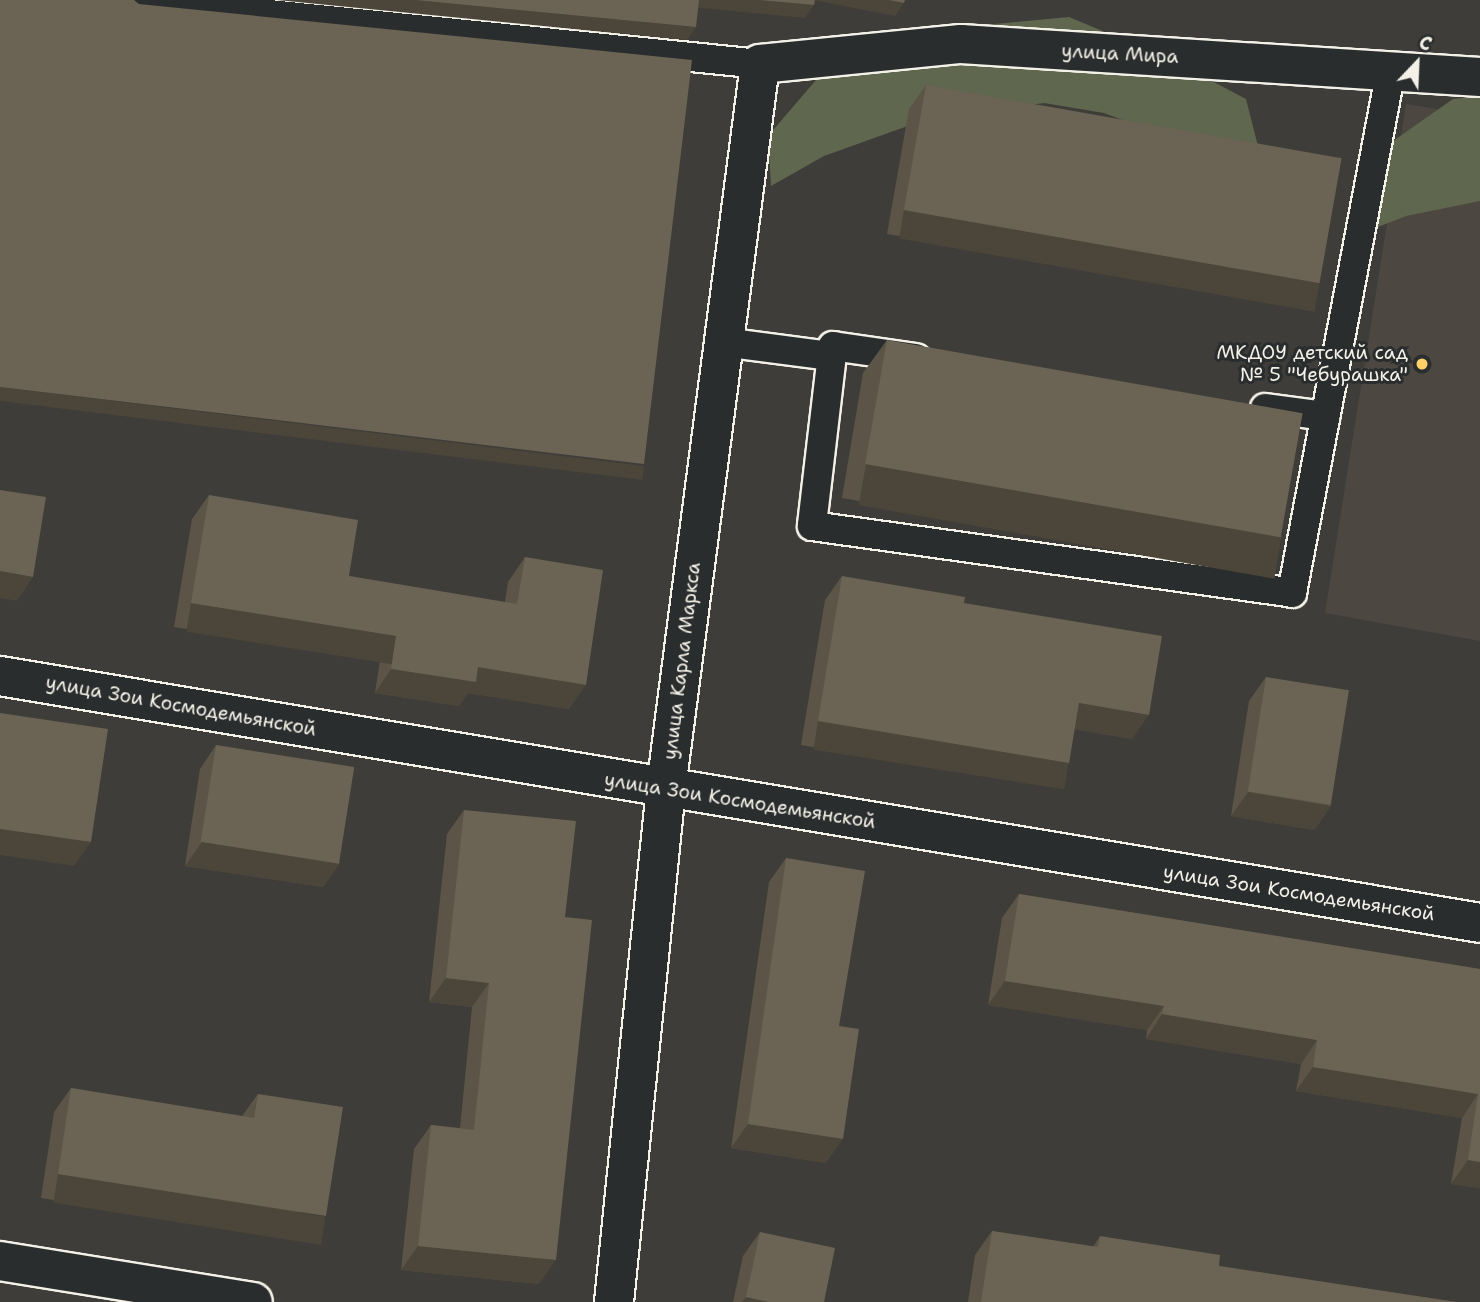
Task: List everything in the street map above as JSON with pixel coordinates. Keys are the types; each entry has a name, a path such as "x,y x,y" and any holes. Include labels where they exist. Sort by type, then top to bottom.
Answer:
{"street":[{"name":"улица Мира","path":"760,64 961,44 1391,70 1480,78"},
{"name":"улица Карла Маркса","path":"614,1302 666,788 760,64"},
{"name":"улица Зои Космодемьянской","path":"0,676 1480,923"},
{"path":"0,1261 253,1302"}],"lane":[{"path":"132,0 760,64"},
{"path":"942,362 833,346 812,526 1292,593 1391,70"},
{"path":"723,342 831,356"},
{"path":"1243,405 1325,416"}],"shaded area":[{"name":"МКДОУ детский сад № 5 \"Чебурашка\"","path":"1406,104 1480,116 1480,641 1325,613"}],"green space":[{"path":"1069,17 1172,60 1246,99 1260,154 1186,144 1104,113 1044,103 930,118 824,156 771,186 768,136 828,66 952,28"},
{"path":"1480,96 1480,201 1406,216 1373,229 1376,153 1453,99"}],"building":[{"path":"0,0 134,0 139,4 692,60 644,464 0,387"},
{"path":"415,0 699,0 696,27"},
{"path":"758,0 815,0 814,5"},
{"path":"926,85 1342,158 1320,283 904,210"},
{"path":"887,340 1303,413 1281,537 865,464"},
{"path":"0,490 46,497 33,577 0,571"},
{"path":"209,495 358,520 349,576 517,604 525,557 603,570 586,685 478,667 476,682 391,669 396,636 191,603"},
{"path":"842,576 965,597 964,603 1162,636 1149,715 1079,703 1069,763 818,721"},
{"path":"1266,677 1349,690 1331,805 1248,792"},
{"path":"0,713 108,729 91,842 0,829"},
{"path":"216,745 354,767 339,864 201,842"},
{"path":"464,810 576,821 565,917 592,920 556,1260 418,1246 431,1125 474,1130 489,983 446,978"},
{"path":"786,858 865,871 839,1026 859,1029 843,1139 748,1124"},
{"path":"1019,894 1480,969 1480,1162 1468,1160 1478,1094 1313,1067 1317,1040 1162,1014 1164,1006 1005,981"},
{"path":"71,1088 254,1118 258,1094 343,1107 326,1216 58,1174"},
{"path":"992,1231 1098,1247 1100,1236 1220,1255 1219,1266 1456,1302 981,1302"},
{"path":"760,1232 835,1248 824,1302 769,1302 746,1297"}],"place":[{"name":"МКДОУ детский сад № 5 \"Чебурашка\"","path":"1422,364"}]}
